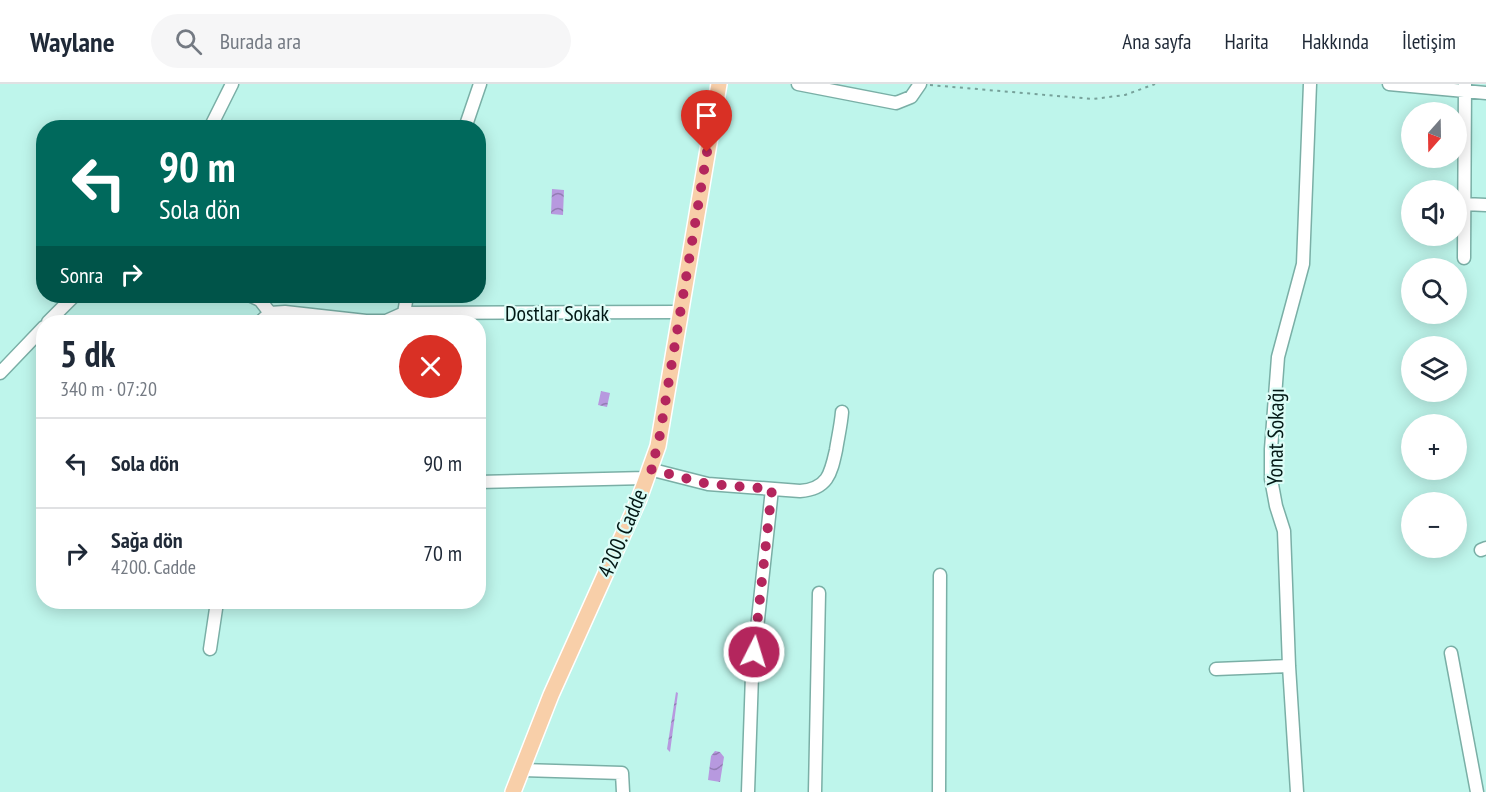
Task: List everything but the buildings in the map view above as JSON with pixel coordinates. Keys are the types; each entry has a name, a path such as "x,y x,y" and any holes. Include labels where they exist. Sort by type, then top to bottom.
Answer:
{"main road":[{"name":"4200. Cadde","path":"513,792 551,695 648,474 658,446 719,84"}],"street":[{"path":"214,120 232,84"},
{"path":"468,120 480,84"},
{"path":"798,84 896,104 911,97 921,84"},
{"name":"Yonat Sokağı","path":"1297,792 1284,531 1271,479 1271,449 1278,357 1303,264 1310,84"},
{"path":"1389,84 1465,88 1486,93"},
{"path":"1464,180 1465,88"},
{"path":"1467,204 1486,205"},
{"path":"1464,246 1464,258"},
{"path":"55,315 67,303"},
{"path":"262,303 270,313"},
{"path":"404,313 406,303"},
{"name":"Dostlar Sokak","path":"400,315 404,313 680,312"},
{"name":"Dostlar Sokak","path":"270,313 312,315"},
{"path":"0,373 36,335"},
{"path":"486,482 648,474 708,484 807,490 825,482 831,472 842,412"},
{"path":"748,792 752,675 772,489"},
{"path":"939,792 940,575"},
{"path":"815,792 819,593"},
{"path":"210,649 216,609"},
{"path":"1451,653 1477,792"},
{"path":"1216,669 1290,666"},
{"path":"522,770 622,773 623,792"}],"path":[{"path":"921,84 1093,99 1125,95 1155,84"}],"water":[{"path":"552,189 564,190 563,215 551,214"},
{"path":"601,391 610,393 607,407 598,405"},
{"path":"676,692 678,693 670,752 667,749"},
{"path":"715,751 720,752 724,757 720,782 708,780 711,756"}],"route":[{"path":"707,152 658,446 650,469 708,484 772,489 754,652"}]}
